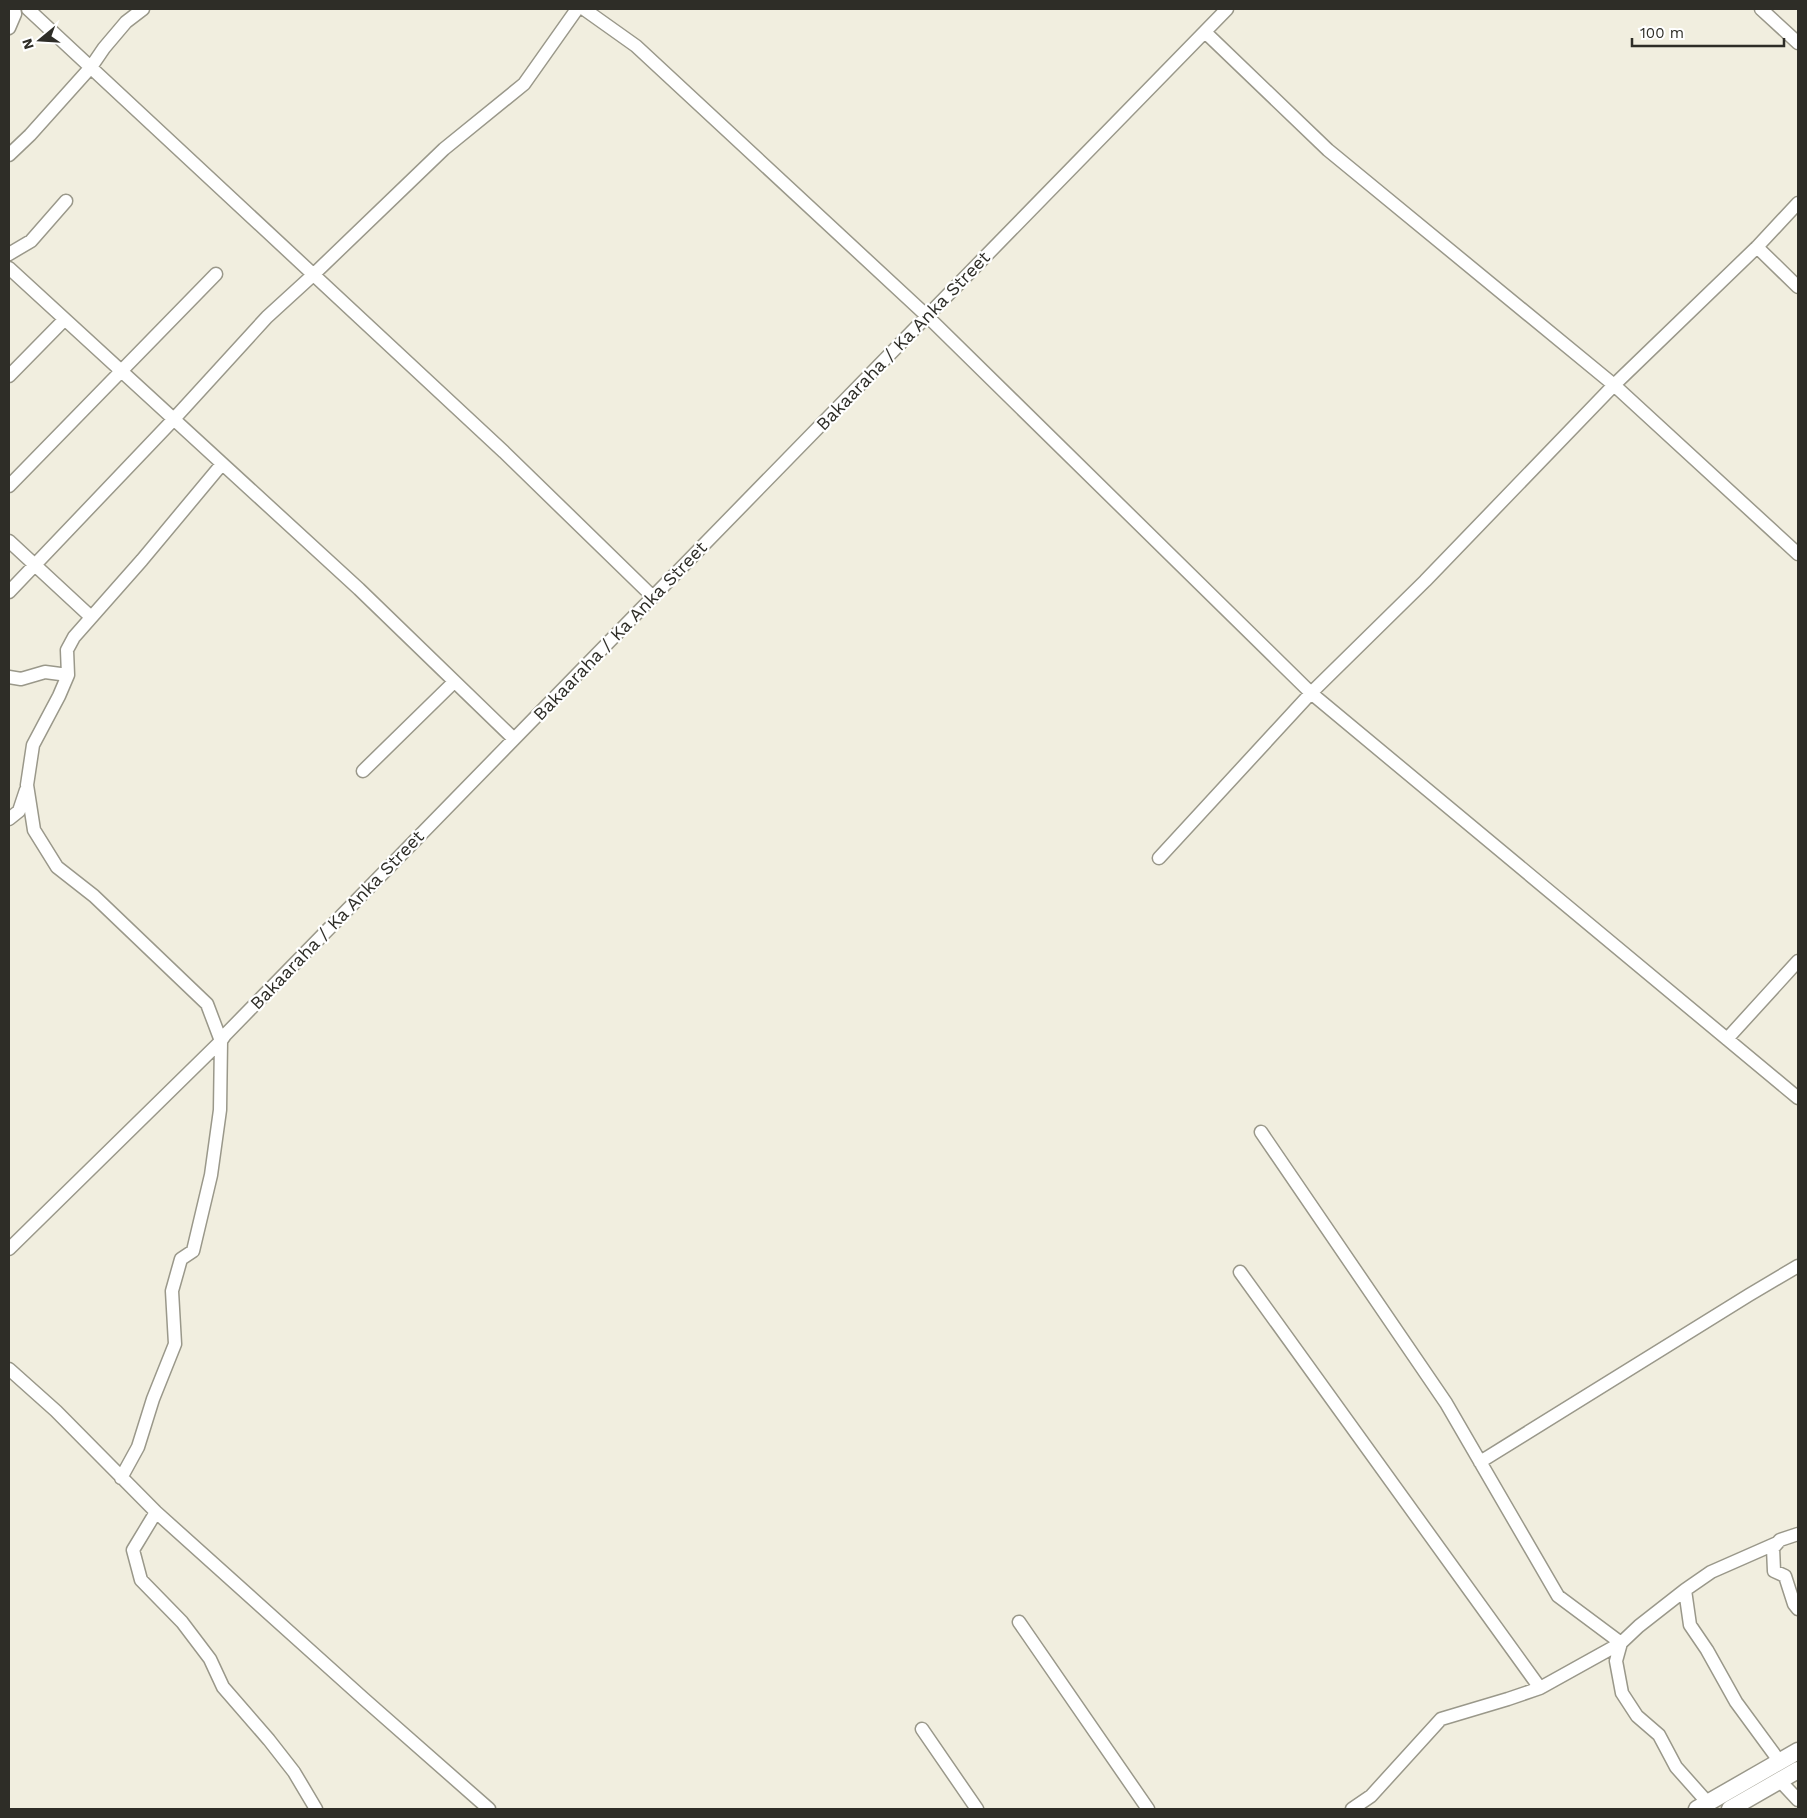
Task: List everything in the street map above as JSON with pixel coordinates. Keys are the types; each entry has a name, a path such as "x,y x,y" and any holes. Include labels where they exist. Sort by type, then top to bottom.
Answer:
{"main road":[{"path":"1703,1806 1798,1751"},
{"path":"1730,1809 1798,1770"}],"street":[{"path":"9,28 15,14 14,9"},
{"path":"28,9 504,452 653,597"},
{"path":"9,155 30,135 91,68 104,48 126,22 143,9"},
{"path":"9,592 173,420 266,317 314,275 444,149 524,84 577,9"},
{"path":"584,9 636,46 927,316 1311,693 1798,1098"},
{"name":"Bakaaraha / Ka Anka Street","path":"9,1249 221,1041 1227,9"},
{"path":"1761,9 1798,43"},
{"path":"1205,32 1328,150 1614,385 1798,554"},
{"path":"9,254 31,241 66,201"},
{"path":"1159,858 1311,693 1425,581 1614,385 1798,204"},
{"path":"1756,247 1798,287"},
{"path":"9,268 359,589 514,739"},
{"path":"9,486 216,274"},
{"path":"9,376 64,320"},
{"path":"9,819 19,811 27,785 33,745 68,675 67,650 74,637 142,560 222,464"},
{"path":"9,541 91,617"},
{"path":"9,676 21,679 45,672 68,675"},
{"path":"362,771 454,682"},
{"path":"27,785 34,830 57,867 94,896 207,1004 221,1041 220,1110 211,1175 193,1250 181,1259 172,1291 175,1344 152,1398 138,1447 121,1478"},
{"path":"1727,1038 1798,962"},
{"path":"1261,1132 1446,1403 1558,1596 1621,1643"},
{"path":"1480,1462 1749,1294 1798,1266"},
{"path":"1240,1272 1540,1688"},
{"path":"9,1369 56,1411 156,1512 489,1809"},
{"path":"156,1512 133,1550 141,1580 182,1622 210,1659 223,1687 294,1772 316,1809"},
{"path":"1352,1809 1371,1796 1442,1719 1508,1700 1540,1688 1621,1643 1639,1626 1685,1590 1712,1572 1780,1540 1798,1534"},
{"path":"1777,1543 1773,1548 1774,1572 1785,1576 1794,1604 1798,1609"},
{"path":"1685,1590 1690,1626 1707,1650 1736,1702 1780,1762"},
{"path":"1019,1622 1148,1809"},
{"path":"1621,1643 1616,1661 1622,1693 1637,1716 1659,1735 1676,1767 1703,1806"},
{"path":"922,1729 977,1809"},
{"path":"1780,1780 1798,1800"}]}
